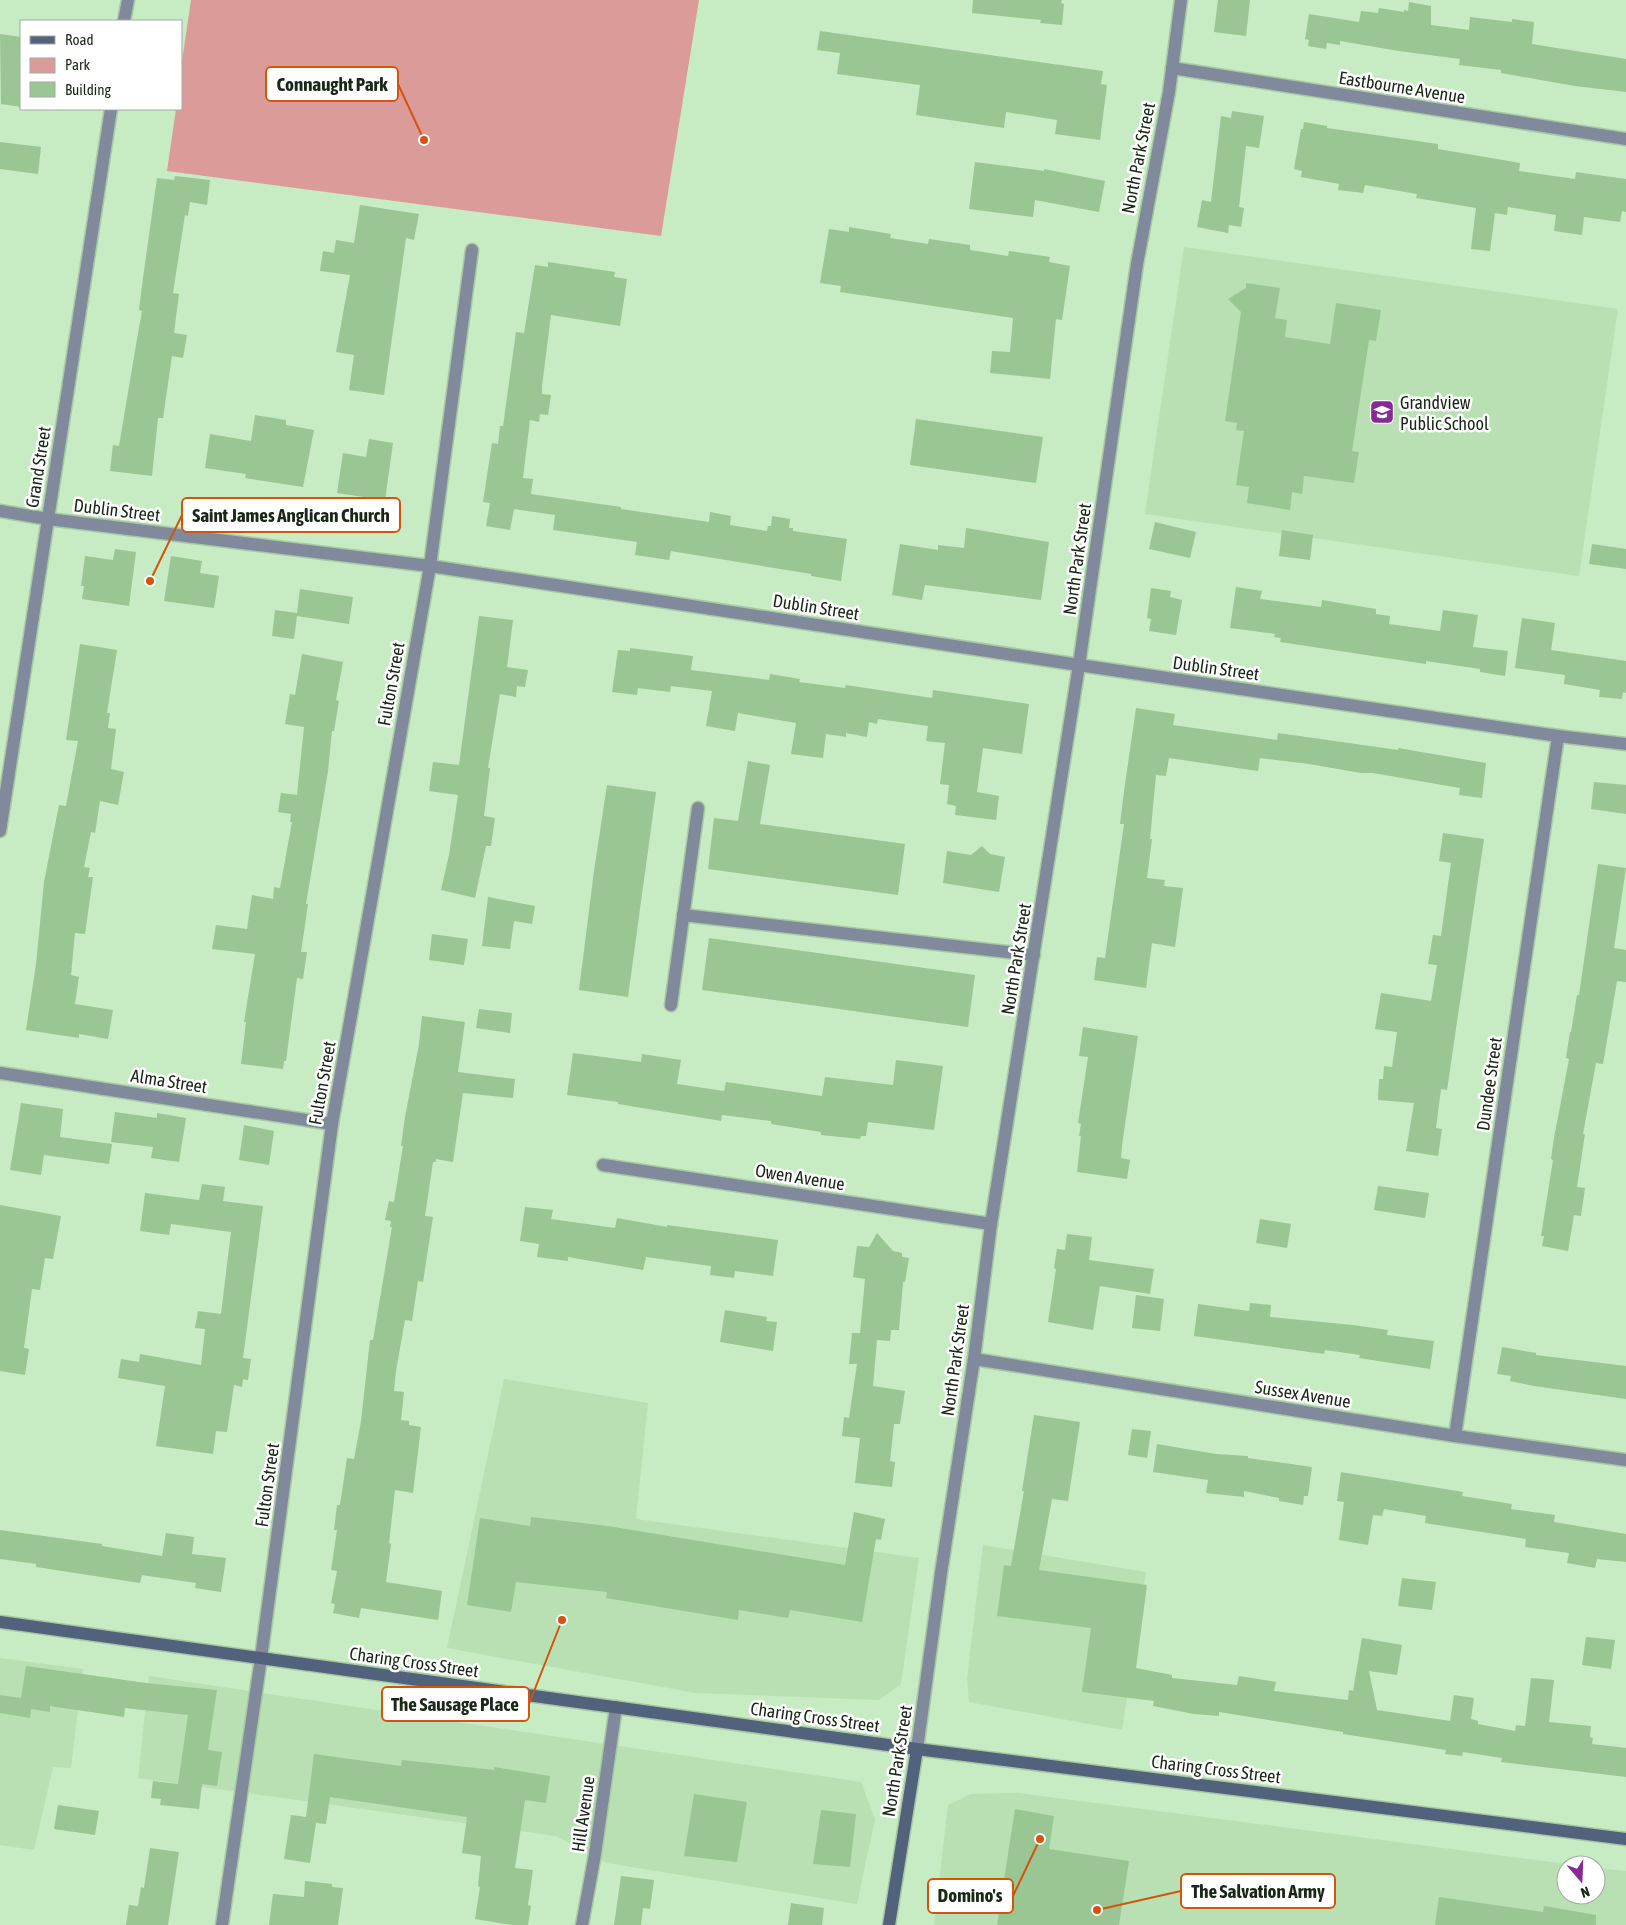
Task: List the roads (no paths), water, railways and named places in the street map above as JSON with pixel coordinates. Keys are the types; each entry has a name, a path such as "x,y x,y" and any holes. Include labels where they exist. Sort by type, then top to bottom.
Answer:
{"main road":[{"name":"Charing Cross Street","path":"0,1622 917,1749 1626,1839"},
{"name":"North Park Street","path":"888,1925 917,1749"}],"street":[{"path":"124,20 128,0"},
{"name":"North Park Street","path":"917,1749 941,1573 974,1359 991,1224 1080,666 1137,264 1172,68 1181,0"},
{"name":"Eastbourne Avenue","path":"1172,68 1626,139"},
{"name":"Grand Street","path":"0,831 111,110"},
{"name":"Fulton Street","path":"222,1925 261,1658 332,1124 430,566 472,250"},
{"name":"Dublin Street","path":"0,511 48,519 430,566 1080,666 1558,736 1626,744"},
{"name":"Dundee Street","path":"1455,1436 1558,736"},
{"path":"670,1005 698,808"},
{"path":"683,915 1034,955"},
{"name":"Alma Street","path":"0,1072 332,1124"},
{"name":"Owen Avenue","path":"603,1165 991,1224"},
{"name":"Sussex Avenue","path":"974,1359 1455,1436 1626,1460"},
{"name":"Hill Avenue","path":"582,1925 595,1854 616,1707"}],"place":[{"name":"Connaught Park","path":"424,140"},
{"name":"Grandview Public School","path":"1382,412"},
{"name":"Saint James Anglican Church","path":"150,581"},
{"name":"The Sausage Place","path":"562,1620"},
{"name":"Domino's","path":"1040,1839"},
{"name":"The Salvation Army","path":"1097,1910"}]}
